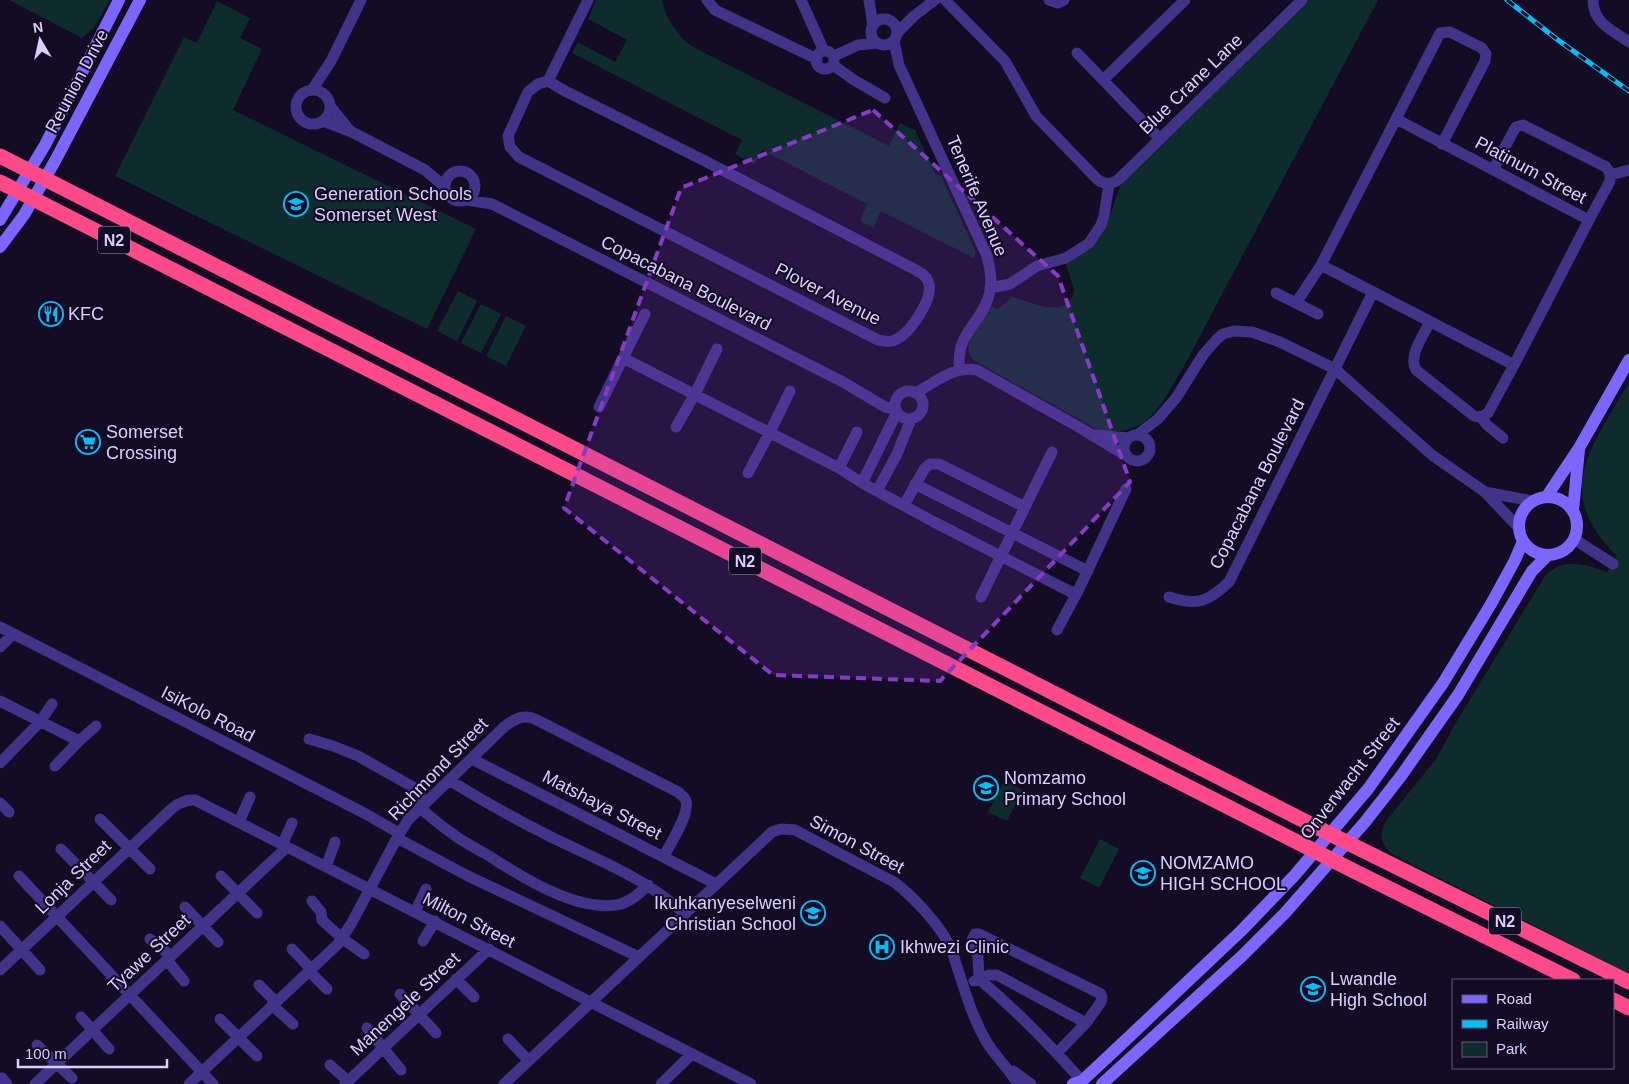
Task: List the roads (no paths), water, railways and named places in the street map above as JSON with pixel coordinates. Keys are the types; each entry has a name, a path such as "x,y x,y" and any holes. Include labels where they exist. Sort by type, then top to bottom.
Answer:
{"highway":[{"name":"N2","path":"0,156 1330,834 1629,982"},
{"name":"N2","path":"0,182 1315,851 1571,979"},
{"path":"1614,1000 1629,1008"}],"street":[{"name":"Reunion Drive","path":"0,220 49,138 119,0"},
{"name":"Reunion Drive","path":"0,248 24,215 45,179 140,0"},
{"path":"312,90 331,61 362,0"},
{"path":"548,81 588,0"},
{"path":"706,0 715,10 827,58 854,80 885,98"},
{"path":"801,0 827,58"},
{"name":"Tenerife Avenue","path":"869,0 887,20"},
{"name":"Tenerife Avenue","path":"869,0 876,37 898,65 987,256 991,281 990,288 982,313 964,339 959,358 959,370"},
{"path":"914,16 875,23 876,37 887,45 914,16 935,0"},
{"path":"945,0 1004,61 1036,116 1097,179 1104,184 1109,184 1104,216 1101,224 1088,242 1066,258 1032,269 1010,284 990,288"},
{"path":"1049,0 1058,3 1064,0"},
{"path":"1104,79 1185,0"},
{"path":"1593,0 1593,10 1601,23 1629,42"},
{"name":"Blue Crane Lane","path":"1109,184 1119,179 1297,2"},
{"path":"887,20 894,24 896,37"},
{"path":"1296,303 1321,265 1440,33 1450,32 1482,48 1486,54 1485,61 1442,144"},
{"path":"827,58 876,37"},
{"name":"Tenerife Avenue","path":"896,37 898,65"},
{"path":"1078,53 1160,138"},
{"path":"331,61 327,84 328,101 327,117 317,123 306,122 296,109 298,98 307,91 322,92 328,101 352,132"},
{"name":"Plover Avenue","path":"548,81 924,275 929,284 926,304 906,333 889,342 878,340 519,157 510,146 508,136 528,92 538,84 548,81"},
{"name":"Platinum Street","path":"1396,119 1589,220 1514,365 1488,412 1481,417"},
{"path":"323,121 352,132 425,170 445,187"},
{"path":"1493,170 1514,130 1516,127 1523,125 1606,168 1610,175 1610,181 1589,220"},
{"path":"425,170 451,175"},
{"path":"1610,175 1629,170"},
{"path":"460,172 467,173 472,178 475,186 473,194 466,200 452,199 446,192 446,180 451,175 460,172"},
{"name":"Copacabana Boulevard","path":"475,186 492,204"},
{"name":"Copacabana Boulevard","path":"466,200 492,204 865,394 896,406"},
{"path":"1321,265 1514,365"},
{"path":"1335,370 1373,292"},
{"path":"1276,293 1318,314"},
{"path":"599,407 645,314"},
{"path":"1430,322 1414,357 1413,365 1416,370 1474,416 1481,417 1487,425 1503,438"},
{"path":"1125,455 1124,443 1158,419 1176,398 1203,355 1223,334 1234,331 1252,332 1280,342 1335,370 1432,455 1485,492 1518,527 1523,541 1534,552 1548,555 1564,551 1574,539 1578,524 1573,510 1579,448"},
{"path":"676,427 717,349"},
{"path":"624,358 839,468 862,483 1001,557 1071,592 1078,591"},
{"path":"1547,496 1579,448 1629,360"},
{"path":"862,483 896,406 906,392 915,393 959,370 977,370 1092,435 1125,455 1129,460 1136,462 1142,461 1147,456 1150,450 1149,444 1158,419"},
{"name":"Copacabana Boulevard","path":"1169,597 1184,602 1197,602 1210,598 1229,582 1335,370"},
{"path":"896,406 903,418 911,419 918,416 935,383"},
{"path":"748,473 790,391"},
{"path":"915,393 920,398 922,406"},
{"path":"877,491 897,454 911,419"},
{"path":"839,468 857,432"},
{"path":"1092,435 1144,438 1149,444"},
{"path":"981,597 1052,452"},
{"path":"904,505 925,468 930,464 939,464 1025,507"},
{"path":"915,484 1088,570"},
{"path":"1057,630 1078,591 1126,489"},
{"path":"1485,492 1532,501 1547,496 1562,499 1573,510"},
{"path":"1518,527 1522,512 1532,501"},
{"path":"1574,539 1613,564"},
{"name":"Onverwacht Street","path":"1077,1082 1241,931 1283,887 1368,789 1443,683 1491,604 1523,541"},
{"name":"Onverwacht Street","path":"1102,1084 1242,956 1285,913 1365,822 1458,695 1532,571 1548,555"},
{"name":"IsiKolo Road","path":"0,628 364,813 468,876 639,956"},
{"path":"0,647 13,634"},
{"path":"0,701 79,741"},
{"path":"0,763 40,722 52,704"},
{"name":"Richmond Street","path":"189,1084 343,939 398,835 413,815 505,726 521,717 529,716 678,792 684,797 687,802 686,812 664,856"},
{"path":"55,766 96,726"},
{"path":"309,739 358,756 413,787 420,794 420,808 454,835 550,891 589,903 617,905 632,899 648,885"},
{"name":"Matshaya Street","path":"472,759 716,884"},
{"path":"449,780 530,826 648,885 685,914"},
{"path":"238,822 250,797"},
{"name":"Milton Street","path":"171,809 185,800 195,800 751,1084"},
{"path":"0,803 9,812"},
{"name":"Lonja Street","path":"0,970 171,809"},
{"path":"100,819 150,869"},
{"path":"285,846 292,822"},
{"name":"Simon Street","path":"504,1084 772,832 781,829 795,830 894,882 939,927 948,939 978,1025 988,1043 1018,1084"},
{"path":"326,867 335,842"},
{"name":"Tyawe Street","path":"35,1084 237,894 285,846"},
{"path":"61,849 112,900"},
{"path":"19,876 213,1084"},
{"path":"221,876 257,913"},
{"path":"415,912 426,889"},
{"path":"312,901 321,912 322,920 343,939 364,954"},
{"path":"185,907 218,942"},
{"path":"423,941 434,921"},
{"path":"0,926 40,970"},
{"path":"1057,1053 1086,1023 1101,1002 1101,994 977,933 972,940 978,957 979,979 1005,1001 1057,1053 1077,1082"},
{"path":"150,938 169,958 184,981"},
{"path":"292,949 327,989"},
{"name":"Manengele Street","path":"346,1082 489,949"},
{"path":"964,986 989,975 997,976 1086,1023"},
{"path":"456,979 474,997"},
{"path":"259,985 293,1024"},
{"path":"400,994 436,1033"},
{"path":"81,1017 109,1049"},
{"path":"220,1019 257,1056"},
{"path":"367,1028 401,1070"},
{"path":"508,1039 529,1061"},
{"path":"37,1045 72,1078"},
{"path":"661,1084 692,1054"},
{"path":"330,1065 346,1082"},
{"name":"Simon Street","path":"1008,1068 1031,1084"}],"railway":[{"path":"1507,0 1558,40 1629,91"}],"place":[{"name":"Generation Schools Somerset West","path":"296,204"},
{"name":"KFC","path":"51,314"},
{"name":"Somerset Crossing","path":"88,442"},
{"name":"Nomzamo Primary School","path":"986,788"},
{"name":"NOMZAMO HIGH SCHOOL","path":"1143,873"},
{"name":"Ikuhkanyeselweni Christian School","path":"813,913"},
{"name":"Ikhwezi Clinic","path":"882,947"},
{"name":"Lwandle High School","path":"1313,989"}]}
